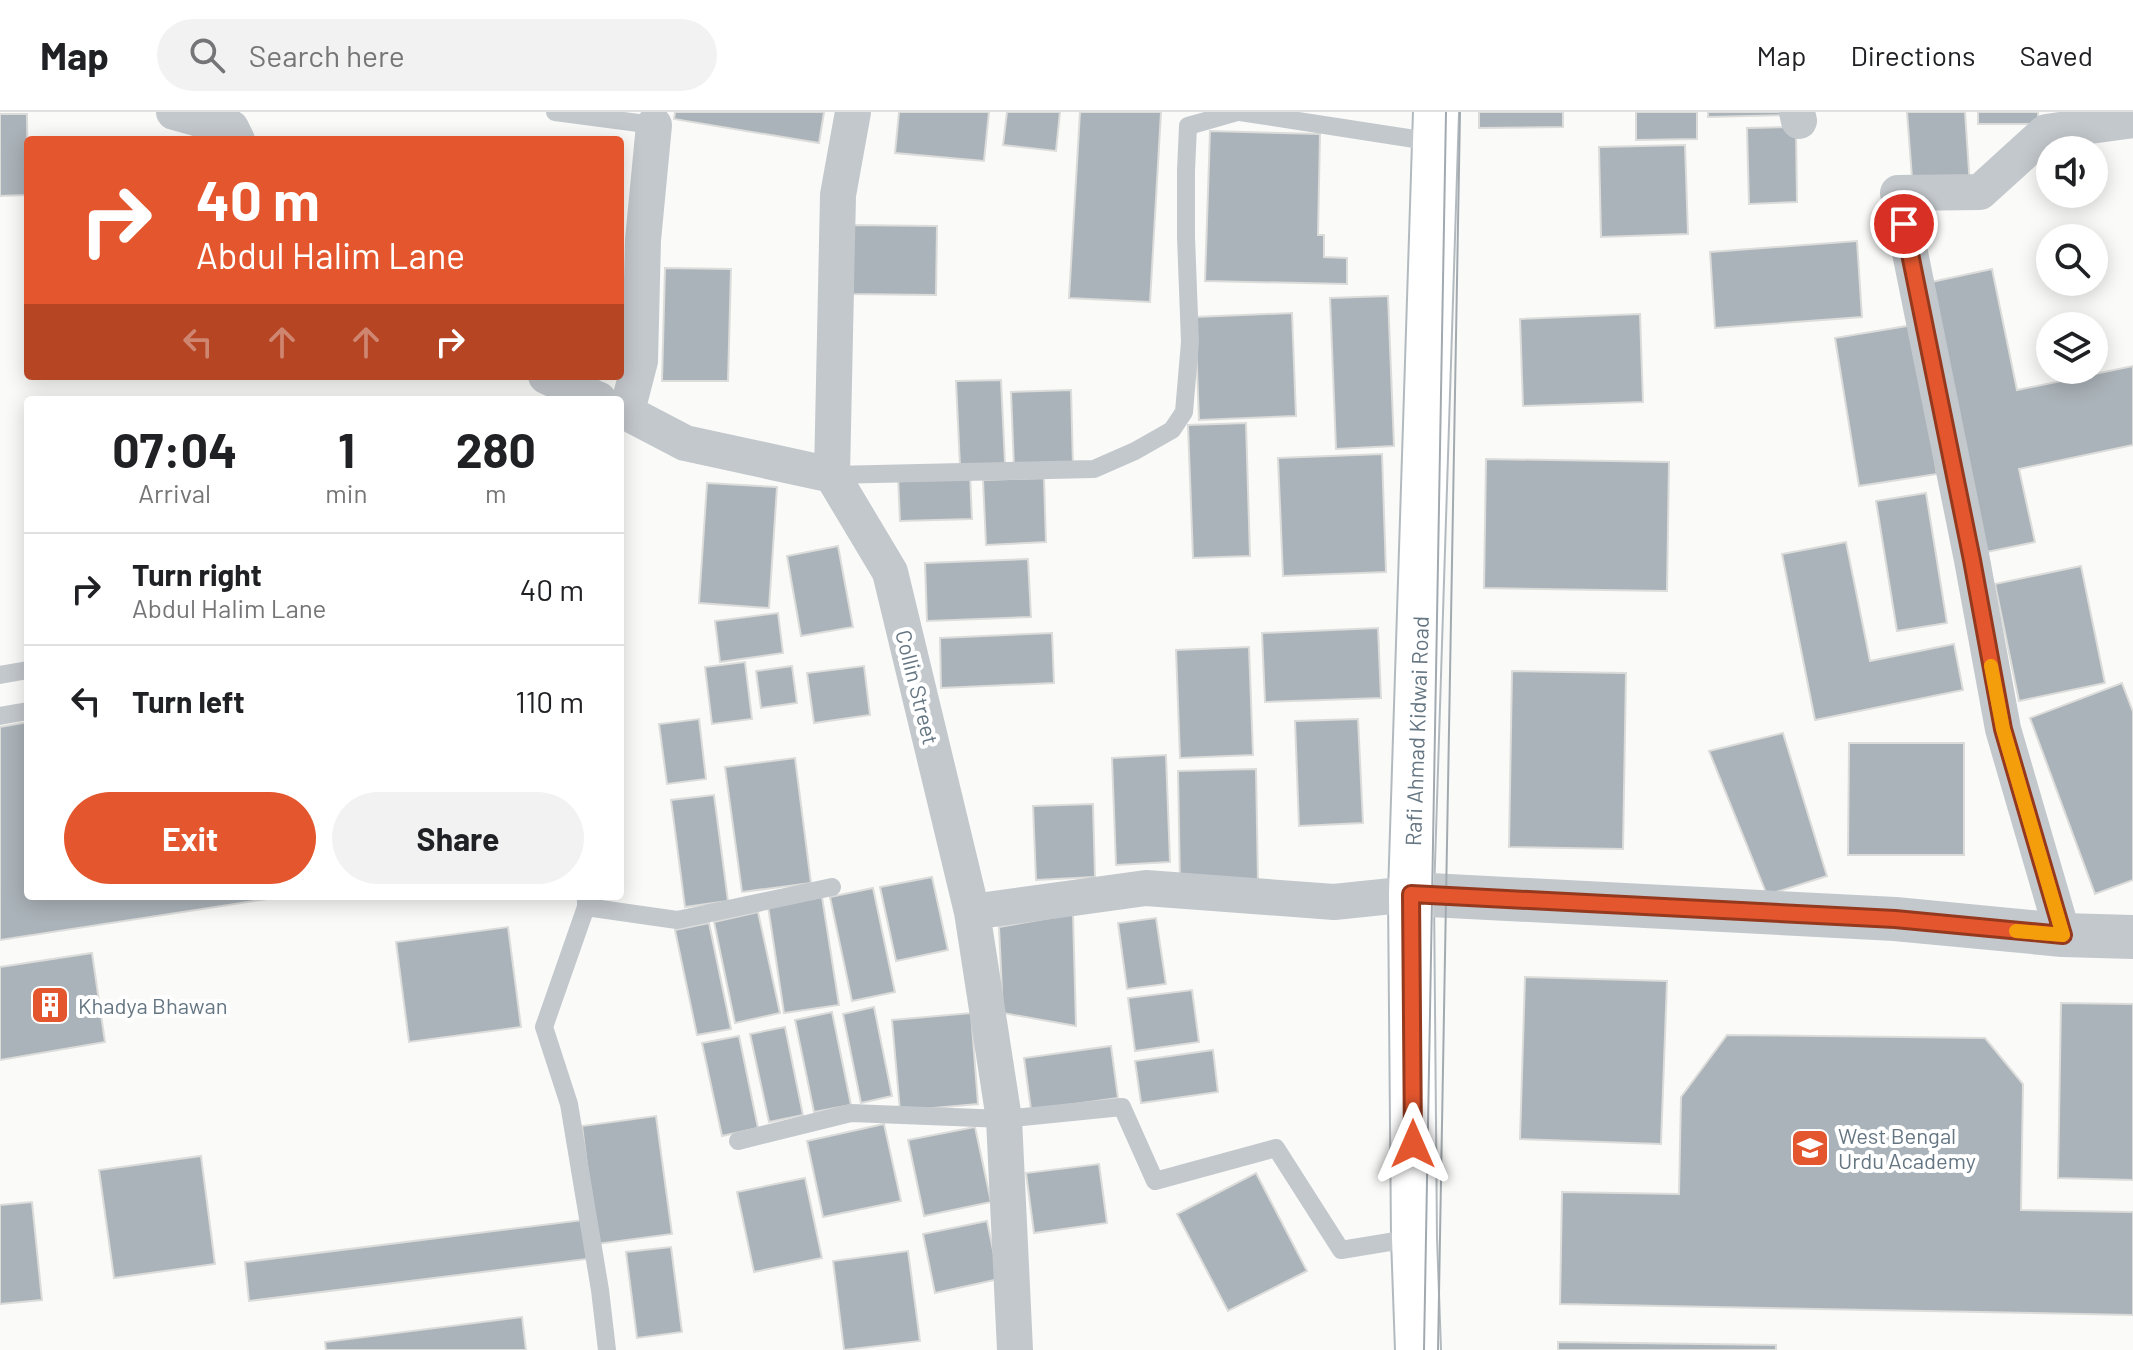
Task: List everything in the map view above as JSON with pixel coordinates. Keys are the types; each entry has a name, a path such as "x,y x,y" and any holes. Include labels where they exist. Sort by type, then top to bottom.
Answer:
{"main road":[{"name":"Rafi Ahmad Kidwai Road","path":"1418,1350 1411,894 1435,127"}],"street":[{"path":"174,112 234,127"},
{"path":"624,412 685,443 832,475 838,195 853,112"},
{"path":"611,396 640,361 643,240 654,118"},
{"path":"2063,935 2003,729 1898,193 1980,192 2047,122 2133,120"},
{"path":"555,380 590,396"},
{"name":"Collin Street","path":"832,475 890,572 972,912 1004,1119 1015,1350"},
{"path":"972,912 1146,888 1334,902 1411,894 1895,919 2063,935 2133,937"}],"lane":[{"path":"555,112 654,118"},
{"path":"832,475 1094,469 1172,430 1184,412 1190,342 1186,224 1188,126 1238,112 1435,127"},
{"path":"0,675 24,671"},
{"path":"0,716 24,712"},
{"path":"607,1350 569,1104 544,1027 586,902 677,920 832,887"},
{"path":"738,1141 851,1113 1004,1119 1122,1107 1155,1181 1276,1148 1341,1250 1414,1238"}],"building":[{"path":"675,112 824,112 819,143 674,119"},
{"path":"899,112 989,112 984,161 895,153"},
{"path":"1007,112 1060,112 1056,151 1003,145"},
{"path":"1080,112 1161,112 1150,302 1069,298"},
{"path":"1479,112 1563,112 1563,127 1479,128"},
{"path":"1636,112 1697,112 1697,139 1636,140"},
{"path":"1708,112 1791,112 1791,115 1708,117"},
{"path":"1907,112 1965,112 1970,186 1913,191"},
{"path":"1978,112 2038,112 2038,124 1978,124"},
{"path":"0,114 27,114 24,195 0,196"},
{"path":"1796,127 1797,202 1749,204 1747,128"},
{"path":"1210,131 1320,134 1318,235 1324,235 1324,257 1347,258 1347,284 1205,281"},
{"path":"1685,145 1688,234 1601,237 1599,147"},
{"path":"848,225 937,226 936,295 847,294"},
{"path":"1857,241 1862,317 1715,328 1710,252"},
{"path":"665,268 731,269 728,381 662,381"},
{"path":"1992,269 2017,390 2046,384 2108,384 2108,371 2133,366 2133,445 2019,469 2035,542 1977,554 1922,284"},
{"path":"1388,296 1394,446 1336,449 1330,298"},
{"path":"1292,313 1296,416 1199,420 1195,317"},
{"path":"1640,314 1643,402 1523,406 1520,319"},
{"path":"1913,325 1937,474 1859,486 1835,338"},
{"path":"1001,380 1005,464 960,466 956,381"},
{"path":"1071,390 1073,466 1014,468 1011,392"},
{"path":"1246,423 1250,556 1193,558 1188,425"},
{"path":"1382,454 1386,572 1283,576 1278,458"},
{"path":"1486,459 1669,462 1667,591 1484,588"},
{"path":"970,474 972,519 900,521 898,477"},
{"path":"1044,478 1046,542 986,545 983,480"},
{"path":"707,483 777,487 769,608 699,603"},
{"path":"1926,493 1947,623 1897,631 1876,501"},
{"path":"1846,542 1870,661 1954,644 1963,690 1815,720 1782,554"},
{"path":"838,546 853,627 801,636 787,556"},
{"path":"1028,559 1031,617 927,621 925,563"},
{"path":"2081,566 2105,683 2019,701 1995,584"},
{"path":"778,613 783,653 720,662 715,621"},
{"path":"1378,628 1381,698 1265,702 1262,633"},
{"path":"1052,633 1054,683 941,688 940,638"},
{"path":"1249,647 1253,755 1180,758 1176,650"},
{"path":"745,662 752,719 712,724 705,667"},
{"path":"792,666 797,703 761,708 756,671"},
{"path":"864,666 870,715 814,723 807,673"},
{"path":"1512,671 1626,673 1623,849 1509,847"},
{"path":"2122,683 2133,712 2133,880 2095,894 2030,718"},
{"path":"699,719 706,779 667,784 659,724"},
{"path":"1358,719 1363,823 1299,826 1295,721"},
{"path":"24,723 24,900 261,900 0,940 0,727"},
{"path":"1783,733 1827,876 1767,895 1709,751"},
{"path":"1849,743 1964,743 1964,855 1848,855"},
{"path":"1166,755 1170,862 1116,865 1112,758"},
{"path":"795,758 811,883 742,892 725,767"},
{"path":"1256,769 1258,883 1180,884 1178,771"},
{"path":"714,795 728,901 685,907 671,800"},
{"path":"1093,804 1095,877 1036,880 1033,806"},
{"path":"932,877 948,950 896,961 880,887"},
{"path":"873,888 895,992 852,1001 830,897"},
{"path":"822,897 839,1005 784,1013 768,906"},
{"path":"758,912 780,1013 735,1023 714,922"},
{"path":"1073,914 1076,1026 1003,1013 999,927"},
{"path":"1156,918 1166,984 1127,989 1118,923"},
{"path":"709,923 731,1029 697,1035 675,930"},
{"path":"508,927 521,1027 409,1042 396,942"},
{"name":"Khadya Bhawan","path":"92,953 105,1042 0,1060 0,967"},
{"path":"1525,977 1667,981 1661,1144 1520,1139"},
{"path":"1192,990 1199,1042 1135,1051 1128,998"},
{"path":"2061,1003 2133,1004 2133,1180 2058,1178"},
{"path":"874,1007 892,1096 861,1103 843,1014"},
{"path":"832,1012 851,1105 814,1112 795,1020"},
{"path":"971,1013 978,1104 900,1111 892,1020"},
{"path":"785,1027 803,1115 769,1122 750,1034"},
{"path":"1727,1035 1985,1038 2023,1084 2021,1210 2133,1212 2133,1315 1560,1304 1562,1192 1679,1194 1681,1097"},
{"path":"739,1036 758,1128 722,1136 702,1043"},
{"path":"1111,1046 1118,1098 1031,1110 1024,1058"},
{"path":"1213,1050 1218,1092 1141,1103 1135,1061"},
{"path":"656,1116 672,1234 597,1244 582,1126"},
{"path":"884,1124 901,1201 823,1217 807,1141"},
{"path":"975,1127 991,1202 924,1216 908,1140"},
{"path":"201,1156 215,1264 114,1278 99,1170"},
{"path":"1099,1164 1107,1223 1034,1233 1026,1173"},
{"path":"1256,1173 1307,1271 1228,1311 1177,1214"},
{"path":"805,1178 822,1258 754,1272 737,1192"},
{"path":"32,1202 42,1300 0,1304 0,1205"},
{"path":"583,1220 587,1259 249,1301 245,1262"},
{"path":"987,1221 999,1279 935,1293 923,1234"},
{"path":"671,1247 682,1332 637,1338 626,1252"},
{"path":"908,1251 920,1341 844,1350 833,1261"},
{"path":"522,1317 526,1350 326,1350 325,1342"},
{"path":"1558,1342 1776,1345 1776,1350 1558,1350"}],"tram line":[{"path":"1424,1350 1446,112"},
{"path":"1438,1350 1460,112"}],"slow traffic":[{"path":"1991,666 2003,729 2063,935 2016,931"}],"place":[{"name":"Khadya Bhawan","path":"50,1005"},
{"name":"West Bengal Urdu Academy","path":"1810,1148"}],"route":[{"path":"1413,1144 1411,894 1895,919 2063,935 2003,729 1904,224"}]}
